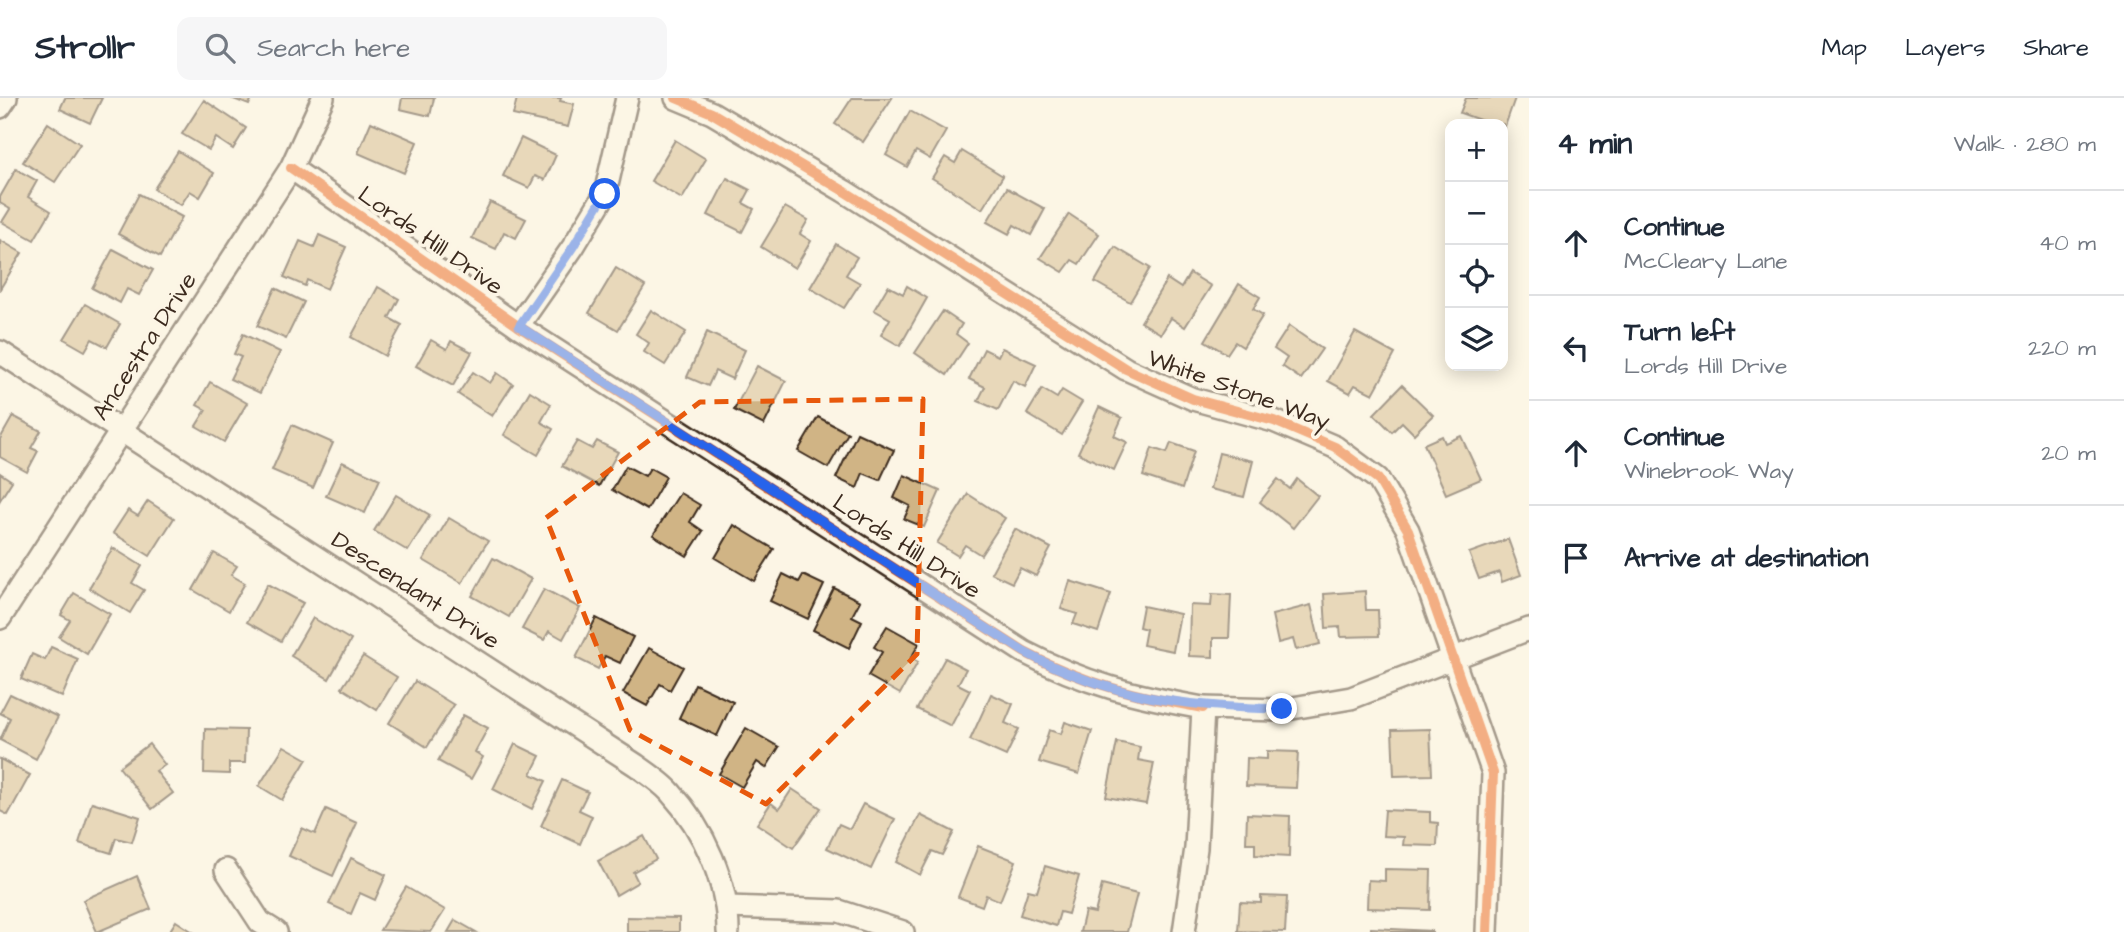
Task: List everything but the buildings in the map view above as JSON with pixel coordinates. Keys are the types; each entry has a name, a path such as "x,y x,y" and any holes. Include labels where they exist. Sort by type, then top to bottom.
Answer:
{"street":[{"path":"0,107 6,98"},
{"name":"Ancestra Drive","path":"0,618 291,169 323,98"},
{"path":"519,326 573,247 605,194 627,98"},
{"name":"White Stone Way","path":"676,98 712,113 832,184 1126,369 1193,399 1274,421 1335,447 1378,480 1408,530 1455,657 1493,773 1487,932"},
{"name":"Lords Hill Drive","path":"291,169 519,326 1024,652 1068,675 1108,688 1203,708 1282,709 1351,698 1529,629"},
{"name":"Descendant Drive","path":"0,352 121,428 653,778 670,792 713,859 728,907 728,932"},
{"path":"1184,932 1196,848 1203,708"},
{"path":"226,870 260,922 276,932"},
{"path":"728,907 839,911 903,932"}],"highlighted area":[{"path":"923,399 917,654 766,804 630,730 546,518 700,402"}],"cycle path":[{"path":"676,98 712,113 844,191 1126,369 1193,399 1274,421 1335,447 1378,479 1408,530 1493,773 1487,932"},
{"path":"291,168 518,326 1024,652 1090,681 1155,699 1203,708"}],"route":[{"path":"605,194 573,247 519,326 1024,652 1068,675 1152,699 1203,708 1282,709"}]}
